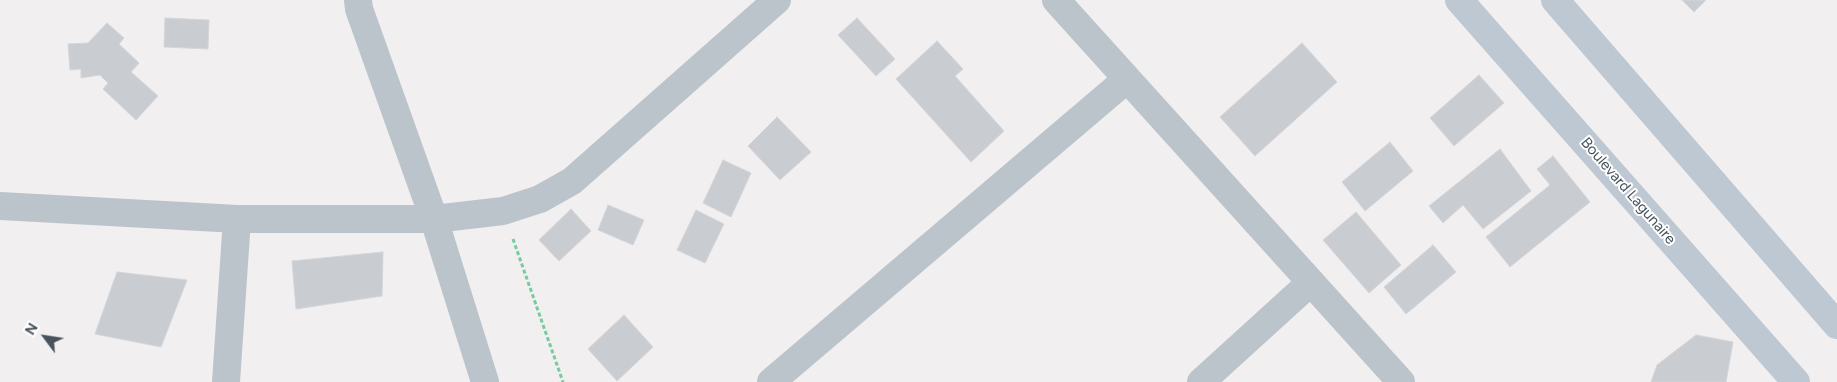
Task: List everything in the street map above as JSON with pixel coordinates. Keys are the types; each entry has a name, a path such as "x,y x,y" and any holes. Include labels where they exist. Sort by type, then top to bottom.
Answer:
{"main road":[{"name":"Boulevard Lagunaire","path":"1459,0 1796,382"},
{"path":"1555,0 1837,325"}],"street":[{"path":"358,0 359,9 434,219 485,382"},
{"path":"0,206 237,219 434,219 503,211 540,199 572,181 777,0"},
{"path":"1056,0 1401,382"},
{"path":"771,382 1128,79"},
{"path":"226,382 237,219"},
{"path":"1201,382 1311,282"}],"path":[{"path":"503,211 563,382"}],"building":[{"path":"1682,0 1706,0 1694,12"},
{"path":"165,18 209,20 208,49 164,47"},
{"path":"857,18 895,59 876,76 838,35"},
{"path":"107,23 124,38 119,44 139,63 131,72 158,96 136,120 103,89 108,83 100,75 81,78 81,69 70,70 68,44 88,43"},
{"path":"937,41 963,69 955,76 1004,131 971,162 896,79"},
{"path":"1302,43 1337,82 1255,156 1220,117"},
{"path":"1479,75 1504,103 1454,146 1430,118"},
{"path":"777,117 811,152 780,180 748,146"},
{"path":"1390,142 1413,171 1365,211 1342,182"},
{"path":"1500,149 1531,191 1483,229 1463,205 1443,223 1429,206"},
{"path":"1553,156 1590,202 1510,267 1486,237 1550,185 1537,169"},
{"path":"723,160 751,173 731,217 703,203"},
{"path":"608,205 644,220 633,245 598,230"},
{"path":"571,209 591,231 559,261 539,240"},
{"path":"696,210 724,224 705,263 677,250"},
{"path":"1356,212 1401,265 1369,293 1323,240"},
{"path":"1433,245 1456,272 1406,314 1384,287"},
{"path":"383,252 382,296 296,309 292,261"},
{"path":"117,272 187,280 161,347 95,334"},
{"path":"624,315 653,347 617,381 588,349"},
{"path":"1696,335 1733,342 1726,382 1651,382 1657,365"}]}
